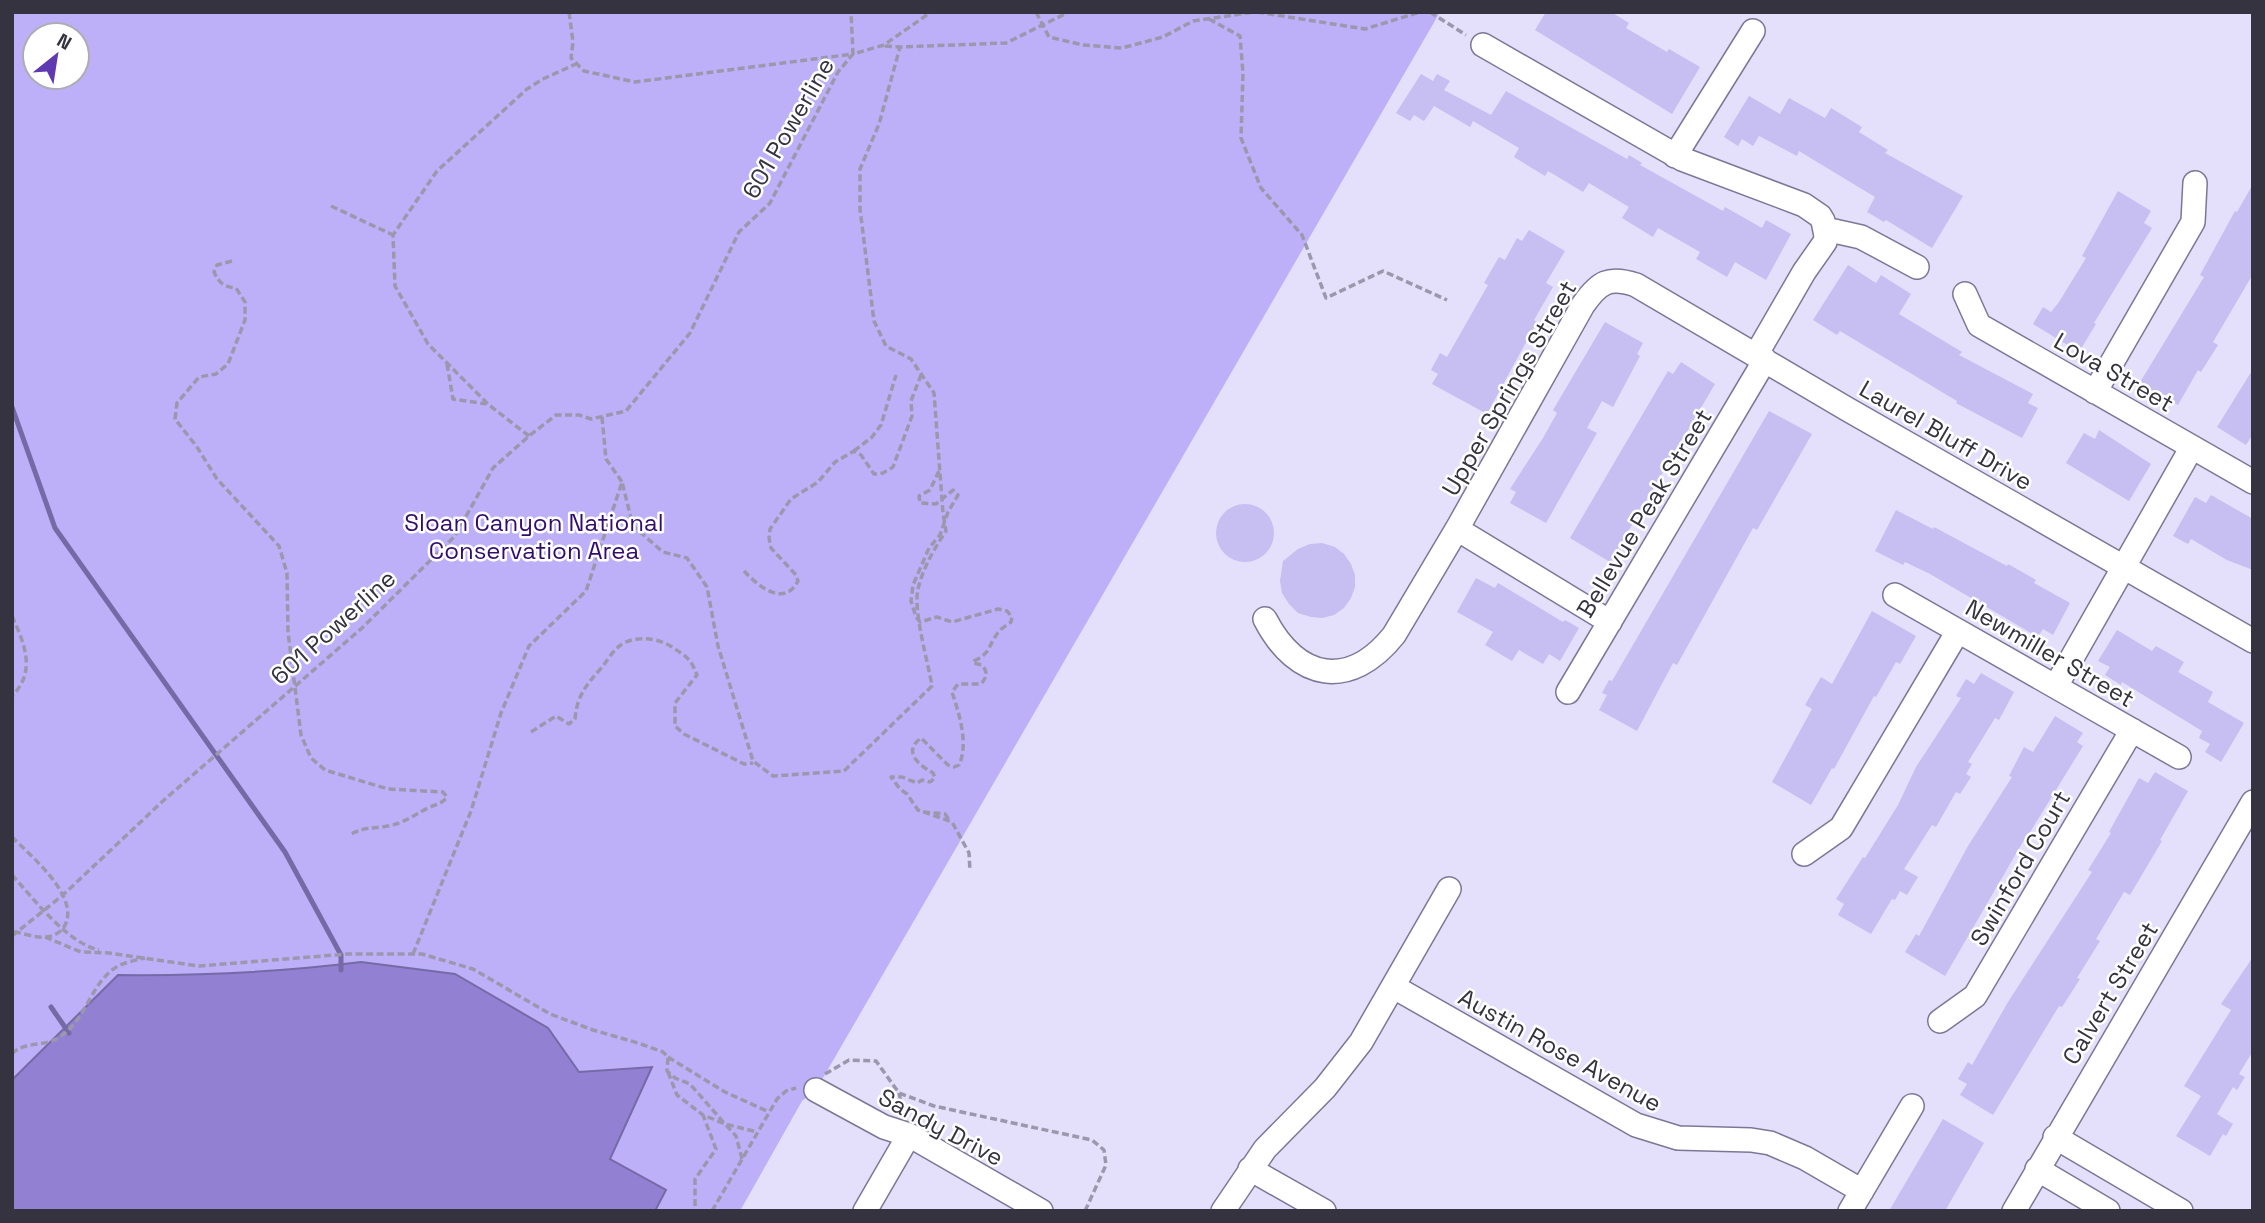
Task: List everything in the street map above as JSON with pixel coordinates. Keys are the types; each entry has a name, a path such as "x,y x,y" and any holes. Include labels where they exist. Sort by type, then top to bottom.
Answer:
{"street":[{"path":"1675,156 1753,31"},
{"path":"1483,46 1675,156 1711,172 1804,205 1820,216 1825,229 1861,237 1917,267"},
{"path":"2095,392 2193,222 2195,183"},
{"name":"Bellevue Peak Street","path":"1568,692 1760,357 1804,272 1822,248 1825,229"},
{"name":"Laurel Bluff Drive","path":"1612,280 1636,285 2253,641"},
{"name":"Upper Springs Street","path":"1265,620 1274,636 1304,664 1326,671 1347,671 1367,662 1382,650 1394,635 1457,529 1583,305 1600,285 1612,280"},
{"name":"Lova Street","path":"1965,294 1979,325 2253,482"},
{"path":"2056,686 2192,447"},
{"path":"1457,529 1610,622"},
{"name":"Newmiller Street","path":"1895,595 2179,757"},
{"path":"1804,854 1841,828 1958,631"},
{"name":"Swinford Court","path":"1940,1021 1975,996 2132,730"},
{"name":"Calvert Street","path":"2014,1211 2253,802"},
{"path":"1223,1211 1250,1169 1282,1129 1325,1088 1347,1061 1394,987 1449,889"},
{"name":"Austin Rose Avenue","path":"1394,987 1636,1125 1678,1138 1770,1143 1805,1158 1856,1201"},
{"name":"Sandy Drive","path":"816,1090 884,1128 909,1135 1041,1211"},
{"path":"1856,1201 1912,1106"},
{"path":"865,1211 909,1135"},
{"path":"2055,1137 2181,1211"},
{"path":"1250,1169 1324,1211"},
{"path":"2037,1170 2108,1211"}],"path":[{"path":"569,12 573,42 571,58 576,64 584,71 635,82 853,54 851,12"},
{"name":"601 Powerline","path":"14,933 63,895 164,800 362,628 455,536 493,468 529,436 556,415 579,415 591,419 626,411 690,333 739,232 770,203 838,72 853,54 883,46 931,12"},
{"path":"1036,12 1049,37 1083,45 1122,48 1163,37 1193,21 1256,12 1365,29 1420,12"},
{"path":"883,46 1006,43 1069,12"},
{"path":"1430,12 1483,46"},
{"path":"1209,19 1240,36 1243,73 1241,138 1261,188 1302,235 1326,298 1383,271 1447,300"},
{"path":"602,417 606,459 622,482 633,526 663,552 687,558 707,587 718,646 752,761 774,776 844,771 932,686 917,592 931,552 946,531 934,393 911,359 886,346 874,321 860,209 860,169 879,124 900,47"},
{"path":"529,436 489,405 428,344 395,286 393,235 437,171 527,89 576,64"},
{"path":"331,206 393,235"},
{"path":"232,261 217,265 214,272 218,282 236,288 245,302 245,320 228,364 215,374 199,377 177,403 175,419 217,479 279,546 288,573 288,632 301,735 311,758 325,770 388,789 443,792 447,797 444,802 409,820 387,826 365,827 351,834"},
{"path":"447,363 453,399 489,405"},
{"path":"855,451 861,454 874,474 878,475 893,467 912,416 911,401 916,382 922,374"},
{"path":"744,571 768,592 780,594 791,591 796,585 796,575 771,548 771,529 791,499 818,482 835,462 872,437 881,425 897,375"},
{"path":"940,469 930,489 919,496 918,500 920,503 933,505 953,490 957,493 957,500 947,512 944,522"},
{"path":"413,954 471,811 500,713 529,646 586,591 622,482"},
{"path":"920,622 937,617 952,622 998,608 1007,611 1012,617 1012,622 997,633 992,645 973,663 982,664 986,670 986,678 981,684 958,684 953,692 962,728 962,758 959,765 948,765 921,737 912,751 919,765 933,773 934,778 930,782 922,780 917,783 902,777 891,777 900,789 907,793 918,810 952,822 969,853 970,871"},
{"path":"12,616 26,647 28,669 18,691 12,696"},
{"path":"531,733 556,716 569,724 575,719 577,701 589,682 617,648 635,640 654,639 691,660 697,675 675,703 675,726 684,734 744,764 755,763"},
{"path":"12,837 54,881 63,895 68,911 63,929 56,935 45,937"},
{"path":"12,875 63,929 90,948 109,953"},
{"path":"14,933 45,937 80,952 146,957 199,967 347,954 422,954 473,969 550,1014 663,1052 725,1092 769,1112"},
{"path":"12,1054 18,1048 57,1039 79,1019 102,979 119,966 146,957"},
{"path":"668,1057 667,1071 677,1096 703,1115 757,1132"},
{"path":"712,1211 777,1099 786,1091 799,1086 816,1090 826,1072 849,1060 876,1061 899,1093 934,1106 1093,1140 1104,1150 1106,1165 1085,1211"},
{"path":"667,1071 675,1079 690,1084 736,1136 742,1159"},
{"path":"695,1211 695,1179 716,1149 703,1115"}],"green space":[{"name":"Sloan Canyon National Conservation Area","path":"12,12 1440,12 816,1090 802,1101 740,1211 12,1211"}],"shaded area":[{"path":"361,962 455,974 548,1028 579,1072 652,1067 610,1159 666,1190 655,1211 12,1211 12,1080 118,975 240,973"}],"building":[{"path":"1546,12 1611,12 1629,23 1626,28 1667,52 1669,49 1700,67 1672,114 1535,30"},
{"path":"1421,74 1433,81 1437,74 1450,81 1444,90 1491,115 1506,91 1627,159 1629,155 1642,163 1640,165 1723,211 1725,207 1762,228 1766,220 1791,234 1766,280 1735,262 1727,277 1696,259 1700,252 1658,228 1653,237 1622,218 1629,207 1589,183 1583,192 1548,171 1545,176 1514,157 1519,148 1473,121 1470,127 1434,106 1424,121 1414,115 1410,121 1396,113"},
{"path":"1749,96 1780,114 1789,98 1825,118 1831,108 1862,127 1859,132 1888,150 1885,153 1963,196 1932,248 1886,220 1884,222 1867,212 1875,197 1799,151 1797,156 1759,136 1753,146 1742,139 1738,146 1724,137"},
{"path":"2253,184 2253,274 2213,342 2218,345 2201,372 2198,370 2178,405 2139,384 2204,277 2200,275"},
{"path":"2118,191 2151,211 2144,223 2152,228 2079,352 2033,324 2043,307 2051,312 2059,302 2086,258 2082,256"},
{"path":"1529,230 1565,251 1546,283 1553,287 1534,320 1537,322 1487,414 1432,384 1438,374 1431,370 1440,353 1447,357 1488,285 1484,283 1499,257 1505,260 1517,238 1522,241"},
{"path":"1848,265 1876,283 1881,275 1911,294 1899,314 1962,352 1959,355 2033,394 2028,403 2038,408 2022,438 1956,403 1957,401 1840,331 1837,335 1813,320"},
{"path":"1605,322 1643,343 1637,354 1640,356 1613,407 1602,401 1587,428 1597,433 1546,523 1510,503 1516,492 1510,489 1543,438 1557,413 1553,410"},
{"path":"1681,362 1715,384 1610,562 1570,538 1668,371 1673,374"},
{"path":"2253,369 2253,434 2246,445 2217,427"},
{"path":"1769,411 1812,434 1757,530 1753,528 1677,665 1673,663 1637,731 1599,710 1607,695 1602,693 1609,680 1612,681"},
{"path":"2099,430 2151,464 2129,501 2066,463 2084,433 2095,439"},
{"path":"2211,495 2253,519 2253,570 2227,560 2191,539 2188,544 2173,536 2195,497 2206,503"},
{"path":"1245,504 1256,506 1269,517 1274,533 1272,544 1261,557 1245,562 1234,560 1221,549 1216,533 1218,522 1229,509"},
{"path":"1896,510 2007,566 2008,564 2036,580 2034,583 2070,603 2053,635 2043,629 2038,637 1930,574 1905,562 1903,565 1875,551"},
{"path":"1322,543 1335,547 1344,554 1355,575 1355,587 1344,608 1334,615 1322,618 1298,613 1282,593 1280,581 1283,561 1298,549"},
{"path":"1476,578 1495,588 1498,583 1563,622 1565,620 1579,628 1560,661 1549,654 1543,664 1519,650 1512,661 1485,645 1493,632 1457,612"},
{"path":"1872,611 1916,636 1900,664 1896,662 1876,697 1874,696 1811,805 1772,782 1812,709 1805,705 1821,677 1832,684"},
{"path":"2117,630 2152,651 2156,646 2184,662 2178,672 2213,692 2208,702 2244,723 2221,762 2205,752 2210,744 2199,738 2202,731 2122,682 2121,685 2105,675 2110,667 2098,661"},
{"path":"1981,673 2014,692 1999,720 1995,718 1968,762 1972,764 1966,774 1971,777 1960,794 1956,792 1936,827 1932,825 1904,869 1918,877 1907,895 1900,891 1895,900 1892,899 1871,934 1838,915 1844,904 1836,899 1898,805 1916,767 1961,698 1956,696 1966,679 1974,684"},
{"path":"2055,716 2083,733 2077,742 2083,746 2028,833 1945,976 1905,952 1916,934 1919,936 1968,846 2012,777 2009,776 2024,747 2033,752"},
{"path":"2155,772 2188,791 2130,895 2124,892 2096,939 2100,941 2077,978 2080,979 2062,1007 2059,1006 1993,1115 1960,1095 1967,1084 1958,1079 1968,1062 1972,1065 2008,1002 2092,872 2088,870 2111,833 2109,832 2139,778 2148,783"},
{"path":"2253,957 2253,1051 2239,1074 2245,1077 2237,1090 2233,1087 2217,1114 2233,1124 2226,1136 2223,1134 2210,1156 2176,1136 2201,1096 2184,1086 2231,1010 2221,1004"},
{"path":"1943,1119 1984,1143 1945,1211 1889,1211"}],"waterway":[{"path":"12,407 55,528 285,852 341,955 341,970"},
{"path":"51,1007 69,1033"}]}
